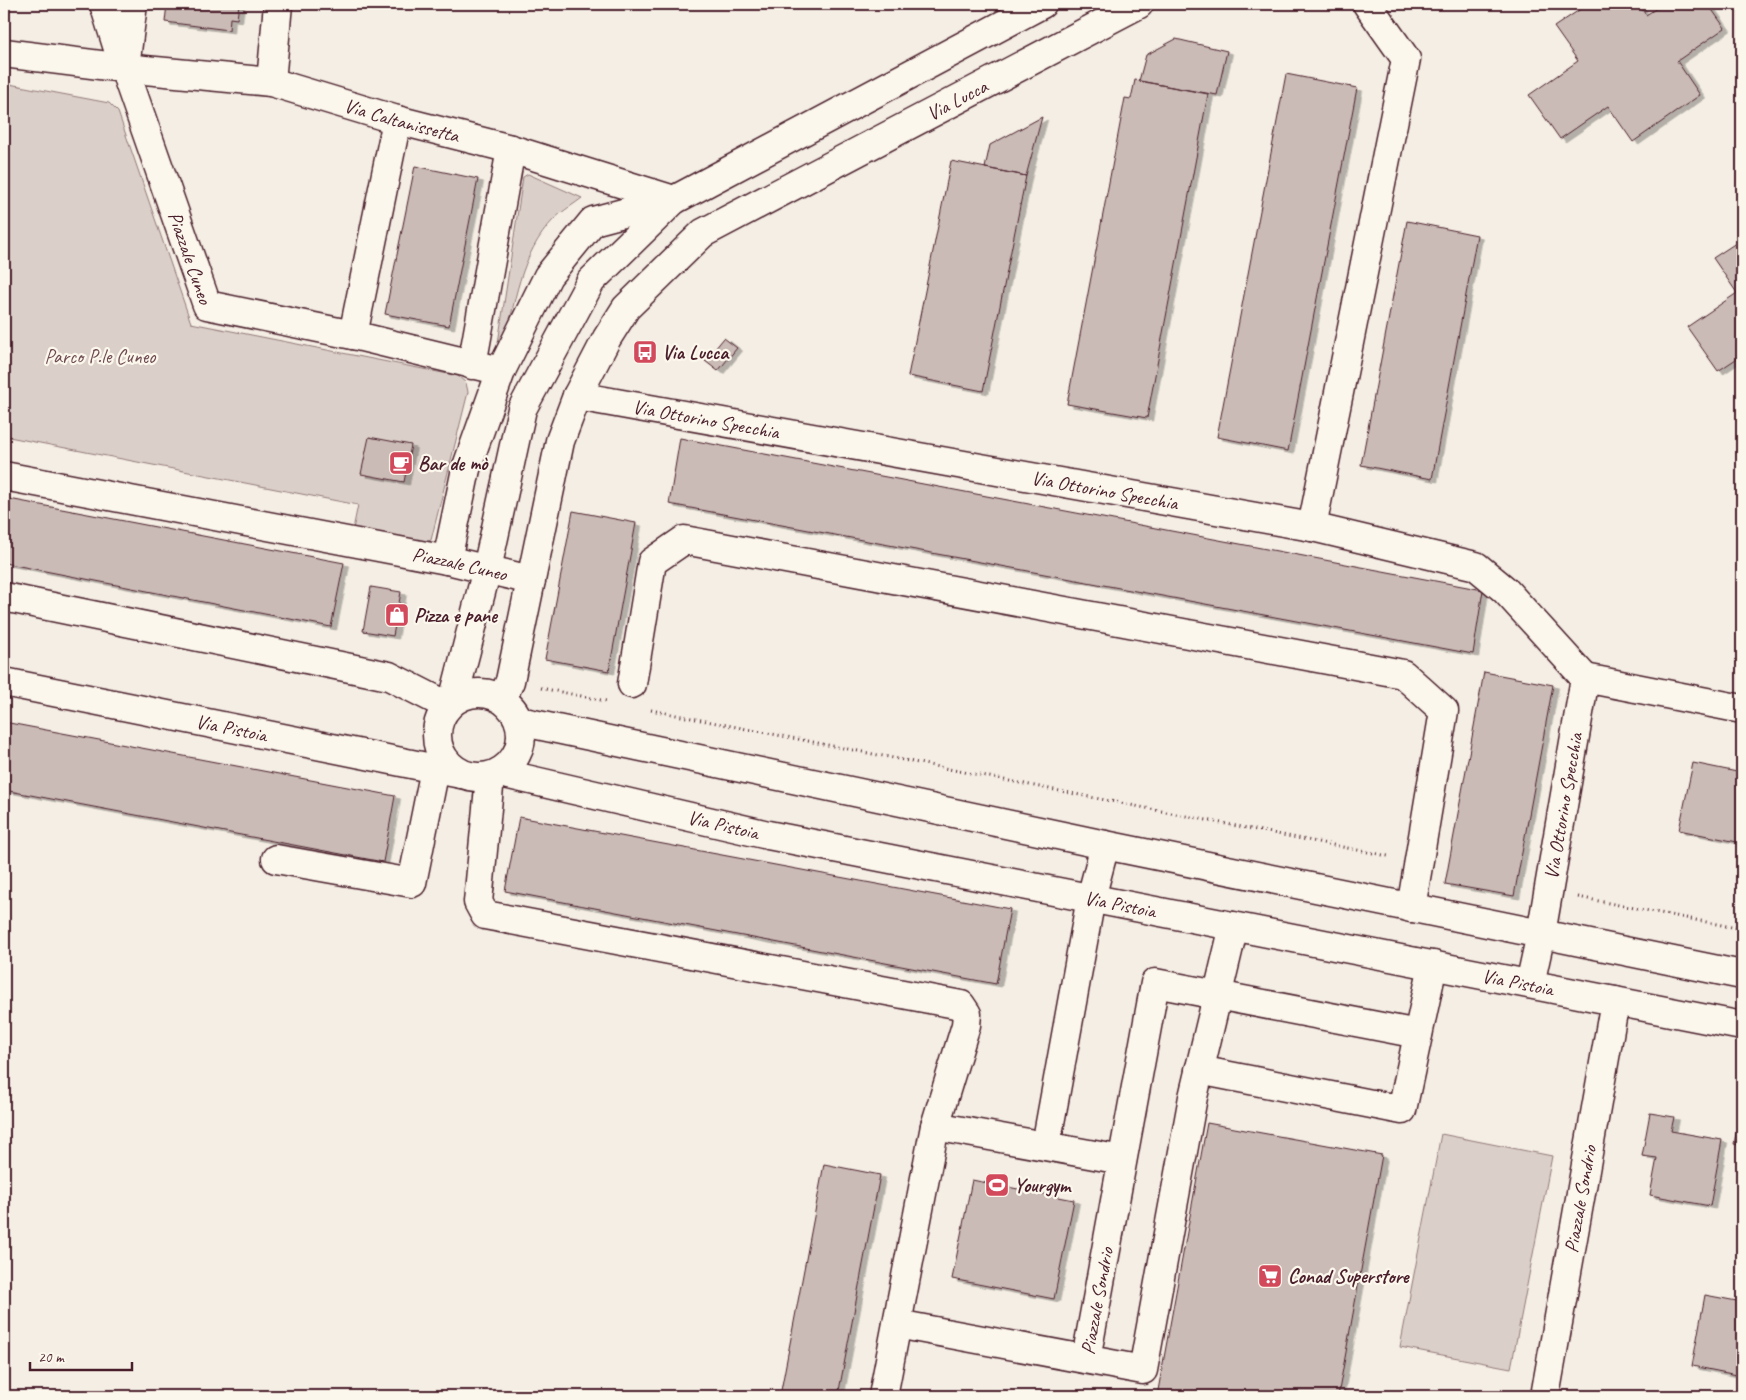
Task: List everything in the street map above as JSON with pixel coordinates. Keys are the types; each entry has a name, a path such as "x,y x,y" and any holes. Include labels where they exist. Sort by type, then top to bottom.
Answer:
{"street":[{"path":"104,4 124,68"},
{"path":"124,68 133,4"},
{"path":"271,82 278,4"},
{"path":"447,560 466,469 501,371 548,276 593,221 674,200 1042,4"},
{"name":"Via Lucca","path":"506,690 560,441 577,396 607,338 626,308 703,233 1139,4"},
{"path":"1312,527 1406,58 1367,4"},
{"path":"4,53 124,68"},
{"name":"Via Caltanissetta","path":"124,68 271,82 397,120 511,149 674,200"},
{"name":"Piazzale Cuneo","path":"124,68 207,305 353,335 501,371"},
{"path":"353,335 397,120"},
{"path":"472,364 511,149"},
{"path":"674,200 703,233"},
{"path":"451,703 469,694 486,694 506,690 512,709 519,721 521,741 515,759 495,775 461,774 445,762 437,744 438,723 451,703 487,569 522,409 591,281 674,200"},
{"name":"Via Ottorino Specchia","path":"577,396 1312,527 1476,566 1506,590 1585,678 1541,934 1530,984"},
{"name":"Piazzale Cuneo","path":"4,476 447,560 531,580"},
{"path":"632,684 652,562 684,540 1403,674 1444,710 1411,908"},
{"path":"4,597 389,676 451,703"},
{"path":"1585,678 1742,709"},
{"name":"Via Pistoia","path":"4,682 461,774"},
{"path":"519,721 1105,845 1742,975"},
{"path":"276,859 412,883 435,769"},
{"path":"495,775 478,902 485,915 961,1005 967,1014 966,1025 935,1126 883,1396"},
{"name":"Via Pistoia","path":"495,775 768,835 1742,1026"},
{"path":"1046,1146 1091,898 1105,845"},
{"path":"1086,1359 1143,1370 1199,1070 1234,926"},
{"path":"1199,1070 1402,1110 1433,965"},
{"name":"Piazzale Sondrio","path":"897,1324 1086,1359 1155,983 1218,994"},
{"path":"1218,994 1418,1034"},
{"name":"Piazzale Sondrio","path":"1545,1396 1615,1001"},
{"path":"935,1126 1122,1160"}],"path":[{"path":"506,690 608,701"},
{"path":"647,709 1418,862"},
{"path":"1548,891 1742,929"}],"green space":[{"name":"Parco P.le Cuneo","path":"4,83 109,103 118,112 191,323 458,376 466,383 468,392 431,540 417,546 353,529 358,505 4,436"},
{"path":"528,174 582,198 554,219 533,248 520,280 504,350 497,350 523,177"},
{"path":"1441,1134 1552,1156 1511,1368 1400,1347"}],"building":[{"path":"167,4 239,4 237,19 230,18 229,30 165,22"},
{"path":"1588,4 1638,4 1646,15 1663,4 1708,4 1725,28 1677,61 1700,95 1633,142 1608,106 1560,139 1529,95 1578,61 1554,27"},
{"path":"1176,39 1227,51 1217,95 1139,81 1146,55"},
{"path":"1286,74 1357,88 1288,451 1217,437"},
{"path":"1135,80 1208,94 1147,418 1067,404 1125,98 1131,99"},
{"path":"1042,117 1026,176 985,168 990,145"},
{"path":"951,161 1026,176 983,391 908,376"},
{"path":"415,166 478,179 449,326 385,314"},
{"path":"1407,221 1477,235 1432,479 1361,465"},
{"path":"1742,239 1742,355 1718,371 1687,327 1737,293 1713,258"},
{"path":"724,338 737,348 718,371 705,361"},
{"path":"369,437 411,445 404,482 361,474"},
{"path":"680,438 1483,590 1473,654 669,504"},
{"path":"4,498 344,563 331,627 4,563"},
{"path":"573,511 636,523 609,671 545,659"},
{"path":"371,587 401,592 393,636 363,631"},
{"path":"1484,672 1553,685 1514,896 1445,884"},
{"path":"4,722 395,796 383,862 4,790"},
{"path":"1693,763 1742,773 1742,843 1679,830"},
{"path":"519,817 1010,909 996,984 505,891"},
{"path":"1742,1103 1742,1146 1734,1144"},
{"path":"1650,1113 1674,1117 1671,1131 1722,1140 1710,1206 1650,1195 1657,1158 1642,1156"},
{"name":"Conad Superstore","path":"1207,1123 1382,1155 1338,1396 1157,1396"},
{"path":"824,1164 880,1175 838,1396 780,1396"},
{"path":"972,1180 1074,1200 1054,1299 952,1279"},
{"path":"1705,1295 1742,1302 1742,1376 1692,1366"}],"place":[{"name":"Via Lucca","path":"645,352"},
{"name":"Bar de mò","path":"401,463"},
{"name":"Pizza e pane","path":"397,615"},
{"name":"Yourgym","path":"997,1185"},
{"name":"Conad Superstore","path":"1270,1276"}]}
